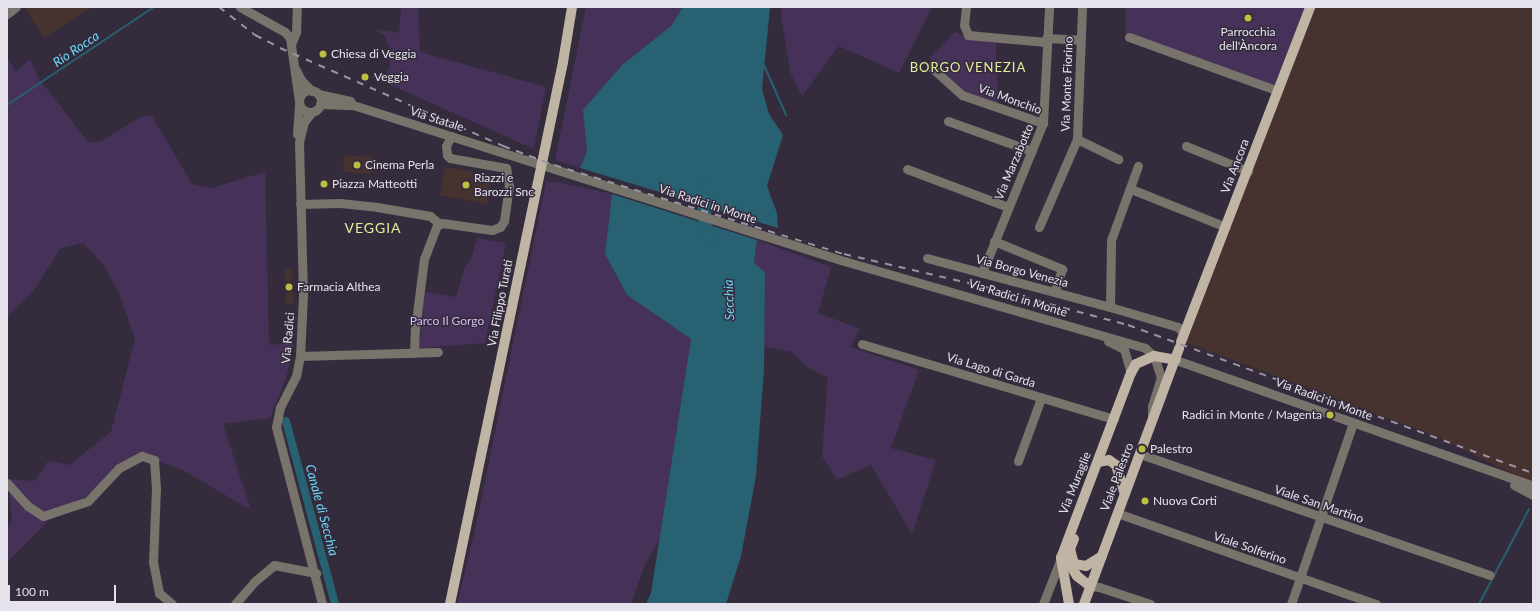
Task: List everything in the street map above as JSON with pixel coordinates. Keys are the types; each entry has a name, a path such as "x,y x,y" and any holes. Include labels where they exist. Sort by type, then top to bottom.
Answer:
{"main road":[{"name":"Via Filippo Turati","path":"450,604 564,62 572,7"},
{"name":"Via Ancora","path":"1176,360 1181,341 1248,171 1310,7"},
{"name":"Via Radici in Monte","path":"1154,356 1176,360"},
{"name":"Via Muraglie","path":"1060,558 1087,492 1131,373 1136,364 1154,356"},
{"name":"Viale Palestro","path":"1084,604 1124,494 1176,360"},
{"path":"1098,462 1109,460 1116,465 1124,494"},
{"path":"1087,492 1089,499 1070,549 1070,556 1074,564 1086,566 1102,556"},
{"path":"1075,521 1066,550 1066,560 1077,576 1090,586"},
{"path":"1060,558 1069,604"}],"street":[{"path":"7,14 16,7"},
{"path":"240,7 285,32 292,42"},
{"path":"297,7 296,32 292,42 293,66 299,102 306,111 312,112"},
{"path":"966,7 964,25 968,35 1046,40 1080,40"},
{"name":"Via Marzabotto","path":"982,273 1043,124 1046,40 1049,7"},
{"name":"Via Monte Fiorino","path":"1039,227 1077,138 1082,7"},
{"path":"1129,37 1278,91"},
{"path":"293,66 301,80 315,92 320,104 304,122 298,142"},
{"name":"Via Monchio","path":"932,67 962,95 1043,124"},
{"path":"299,102 305,92 315,92"},
{"name":"Via Statale","path":"315,92 351,102 353,105"},
{"name":"Via Radici","path":"299,102 297,112 303,295 300,356 296,376 280,407 276,428 316,573 322,604"},
{"name":"Via Statale","path":"320,104 353,105 513,156"},
{"path":"948,121 1032,152"},
{"path":"300,204 340,202 430,216 440,224 492,230 500,227 504,221 509,186 506,168 450,158 447,156 446,146 451,136"},
{"path":"1077,138 1118,159"},
{"path":"1186,146 1248,171"},
{"name":"Via Radici in Monte","path":"513,156 844,261 1106,338 1145,348 1154,356"},
{"path":"1110,307 1111,240 1131,189 1138,166"},
{"path":"907,169 1008,207"},
{"path":"1131,189 1226,227"},
{"path":"414,353 415,329 424,259 440,224"},
{"path":"994,241 1062,269 1054,292"},
{"name":"Via Borgo Venezia","path":"927,258 1110,307 1112,312 1181,341"},
{"path":"1106,338 1124,349 1131,373"},
{"name":"Via Lago di Garda","path":"862,344 1114,419"},
{"path":"300,356 438,352"},
{"path":"1152,422 1152,406 1161,377 1154,356"},
{"name":"Via Radici in Monte","path":"1176,360 1508,479 1533,486"},
{"path":"1018,461 1041,398"},
{"path":"1291,604 1352,423"},
{"name":"Viale San Martino","path":"1140,454 1321,518 1490,575"},
{"path":"7,483 28,506 43,516 88,500 119,468 142,456 154,460 156,488 153,562 159,593 172,604"},
{"name":"Via Radici in Monte","path":"1508,479 1509,482 1533,496"},
{"name":"Viale Solferino","path":"1117,513 1376,604"},
{"name":"Via Muraglie","path":"1043,604 1060,558"},
{"path":"235,604 254,582 274,565 316,573"},
{"path":"1090,586 1099,587 1150,604"}],"shaded area":[{"path":"28,7 93,7 44,38 25,9"},
{"path":"1311,7 1533,7 1533,484 1436,436 1185,342"},
{"name":"Cinema Perla","path":"344,155 372,157 371,174 343,172"},
{"name":"Riazzi e Barozzi Snc","path":"445,167 492,175 487,204 440,196"},
{"name":"Farmacia Althea","path":"285,268 292,268 293,304 286,304"}],"green space":[{"path":"401,7 418,7 420,52 546,87 534,149 384,82 390,65 390,50 384,35 374,29 399,33"},
{"path":"586,7 683,7 671,26 622,65 584,110 587,151 580,168 555,160"},
{"path":"782,7 932,7 899,73 839,46 802,96 791,74 781,16"},
{"path":"1126,7 1311,7 1279,91 1125,38"},
{"path":"955,32 969,39 996,42 998,104 967,93 929,58"},
{"path":"7,58 16,72 30,59 39,79 88,142 100,142 144,115 152,116 192,184 211,188 265,172 269,345 294,343 287,375 270,418 223,424 251,510 181,469 142,456 106,483 47,522 7,562 7,528 12,521 8,479 35,481 48,461 69,465 111,432 135,339 119,293 103,264 83,243 61,248 33,291 7,316"},
{"path":"546,182 556,182 612,194 605,254 627,295 691,339 660,538 644,567 631,604 457,604 475,530"},
{"name":"Parco Il Gorgo","path":"477,238 506,243 485,343 419,348 424,292 456,297 464,269 472,256"},
{"path":"757,240 831,267 818,313 860,329 850,347 919,370 891,448 936,460 912,534 871,465 837,480 822,456 828,378 807,367 792,352 764,347 765,272 754,263"}],"water":[{"path":"683,7 770,7 762,89 769,114 783,135 767,186 777,213 778,228 580,168 587,151 583,110 622,65 671,26"},
{"path":"612,194 757,240 754,263 765,272 764,370 756,476 741,556 726,604 646,604 651,593 691,339 627,295 605,254"}],"waterway":[{"name":"Rio Rocca","path":"7,105 154,7"},
{"path":"763,63 786,115"},
{"name":"Secchia","path":"703,188 705,229 711,238"},
{"path":"750,228 755,220"},
{"name":"Canale di Secchia","path":"286,421 335,604"},
{"path":"1479,604 1529,509"}],"railway":[{"path":"219,7 255,35 280,48 503,146 554,165 844,254 982,286 1128,325 1533,473"}],"place":[{"name":"Parrocchia dell'Àncora","path":"1248,18"},
{"name":"Chiesa di Veggia","path":"323,54"},
{"name":"Veggia","path":"365,77"},
{"name":"Cinema Perla","path":"357,165"},
{"name":"Piazza Matteotti","path":"324,184"},
{"name":"Riazzi e Barozzi Snc","path":"466,185"},
{"name":"Farmacia Althea","path":"289,287"},
{"name":"Radici in Monte / Magenta","path":"1330,415"},
{"name":"Palestro","path":"1142,449"},
{"name":"Nuova Corti","path":"1145,501"}],"district":[{"name":"BORGO VENEZIA","path":"968,67"},
{"name":"VEGGIA","path":"373,228"}]}
